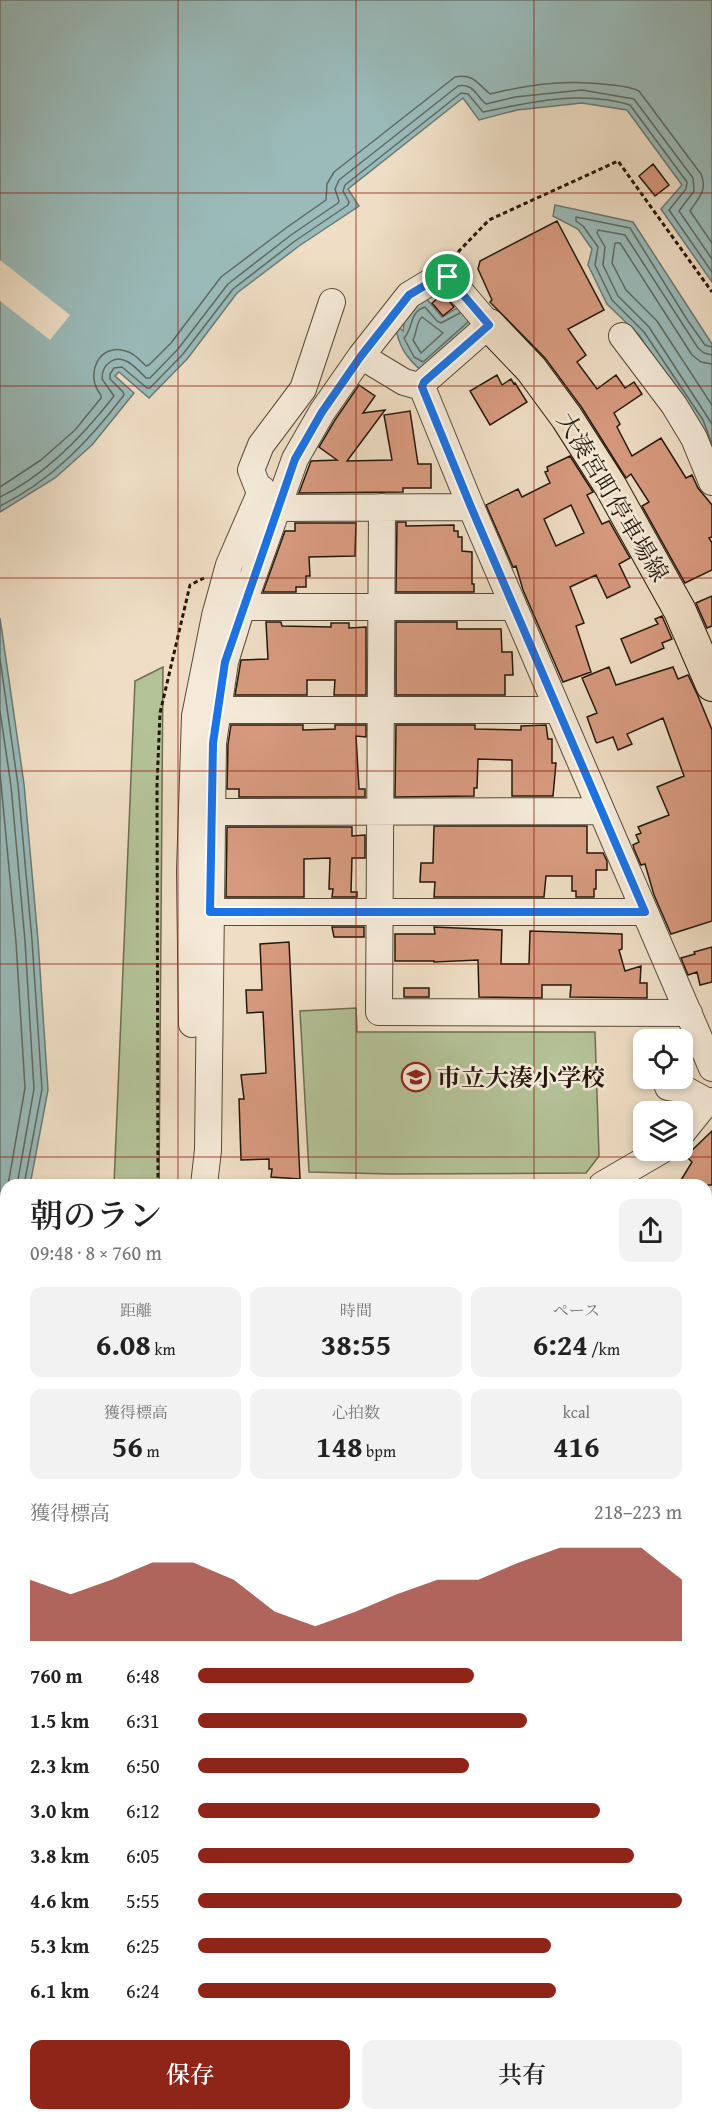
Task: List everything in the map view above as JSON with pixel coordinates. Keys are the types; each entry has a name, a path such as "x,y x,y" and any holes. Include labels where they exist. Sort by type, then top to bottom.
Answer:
{"main road":[{"name":"大湊宮町停車場線","path":"489,325 531,369 567,418 611,487 680,611 712,685"}],"street":[{"path":"193,1179 190,871 195,716 215,616 229,565 267,497 295,459 305,437 361,356 409,295 429,283 448,277 489,325 424,382 422,387 471,507 712,1068"},
{"path":"205,1179 208,1150 213,743 225,662 242,607 267,497 251,470 261,445 303,388 332,302"},
{"path":"622,336 674,405 694,438 712,482"},
{"path":"361,356 404,381 422,387"},
{"path":"267,497 382,507 471,507"},
{"path":"382,507 379,1012 688,1013"},
{"path":"242,607 514,607"},
{"path":"217,710 558,710"},
{"path":"212,812 601,811"},
{"path":"210,912 645,912"},
{"path":"680,1089 711,1102"},
{"path":"693,1119 702,1108 711,1102"},
{"path":"612,1179 643,1161"}],"path":[{"path":"448,277 459,251 489,220 618,161 712,292"},
{"path":"158,1179 157,785 160,713 190,585 209,575"}],"green space":[{"path":"163,667 159,1179 114,1179 135,681"},
{"path":"356,1008 357,1032 595,1032 599,1156 586,1173 309,1172 300,1011"}],"water":[{"path":"0,0 712,0 712,282 661,209 682,185 627,110 582,103 517,110 479,120 463,98 348,189 359,206 299,246 237,293 188,358 149,398 119,372 115,376 134,393 92,445 55,478 0,512"},
{"path":"555,205 633,222 712,344 712,461 698,424 639,335 607,304 588,265 592,249 578,229 553,216"},
{"path":"425,297 442,317 462,305 479,320 422,371 411,361 404,350 395,324 403,331 405,316"},
{"path":"0,618 24,784 48,1090 31,1179 0,1179"}],"pier":[{"path":"0,260 70,315 50,340 0,301"}],"building":[{"path":"653,164 669,185 655,196 639,176"},
{"path":"557,221 604,310 568,329 586,355 577,362 597,389 616,375 625,388 634,382 642,394 614,413 620,424 617,427 632,456 661,438 686,478 692,475 698,488 712,505 712,537 709,538 712,543 712,570 685,583 642,506 649,502 631,474 626,478 582,408 545,358 490,302 492,300 478,269 480,261"},
{"path":"443,294 454,307 443,316 432,303"},
{"path":"497,375 502,385 511,379 527,402 490,425 470,391"},
{"path":"359,385 375,396 363,413 385,410 347,461 392,460 384,415 410,411 418,464 431,464 431,488 403,488 403,492 299,493 311,461 337,460 319,447"},
{"path":"570,456 593,492 587,495 602,524 609,521 630,558 619,564 630,587 607,598 596,575 570,587 584,623 576,626 591,672 563,682 523,590 516,566 513,567 486,505 518,489 522,497 550,483 545,472 548,471 547,467","holes":["571,505 584,533 556,546 544,519"]},
{"path":"397,522 406,522 406,526 454,525 454,531 458,531 458,537 462,537 462,551 472,552 474,592 396,592"},
{"path":"295,523 356,523 355,556 309,557 310,576 306,576 306,587 296,587 296,592 263,592 285,531 295,531"},
{"path":"712,596 712,626 707,628 696,603"},
{"path":"662,616 672,639 662,643 664,648 631,663 621,639 658,624 655,619"},
{"path":"266,622 281,622 282,626 331,627 331,623 349,623 349,628 366,627 366,695 334,695 335,680 307,680 307,695 235,695 241,660 268,659"},
{"path":"396,622 457,622 457,629 501,629 502,652 512,652 513,675 505,675 505,695 396,695"},
{"path":"609,667 616,685 673,667 678,679 688,675 712,730 712,921 671,934 654,895 645,864 641,865 633,845 639,842 636,835 641,833 638,827 669,815 657,787 684,776 663,718 627,734 632,744 618,750 613,737 596,742 587,717 597,713 582,678"},
{"path":"231,725 303,725 303,730 335,729 335,725 366,725 366,737 356,736 359,789 365,789 365,797 239,797 239,789 227,789 228,744"},
{"path":"396,725 475,725 475,729 521,730 521,726 546,725 548,739 552,739 552,763 556,763 553,796 512,796 512,760 478,759 477,788 474,788 474,796 395,797"},
{"path":"434,826 587,826 587,853 603,853 607,861 607,870 596,870 594,897 576,897 576,891 572,891 572,876 546,876 544,897 434,897 435,882 420,882 421,863 433,863"},
{"path":"227,827 352,827 352,836 365,835 365,858 352,858 351,892 357,892 357,897 332,897 333,889 329,889 330,858 304,859 304,897 226,897"},
{"path":"332,927 364,927 364,937 334,937"},
{"path":"434,927 502,930 501,964 529,964 530,931 622,934 622,949 619,950 625,971 641,966 640,983 647,983 647,998 570,997 571,985 542,985 542,998 479,997 478,960 395,961 395,934 435,934"},
{"path":"289,942 300,1179 271,1177 272,1169 269,1169 269,1159 241,1160 239,1099 244,1099 241,1075 266,1073 263,1012 247,1013 246,990 262,990 260,944"},
{"path":"712,947 712,982 700,985 697,972 688,975 681,958"},
{"path":"404,988 429,988 429,997 404,997"},
{"path":"712,1131 712,1179 682,1179 692,1162 693,1149"}],"place":[{"name":"市立大湊小学校","path":"416,1077"}],"route":[{"path":"448,277 489,325 424,382 422,387 471,507 645,912 210,912 213,743 225,662 242,607 295,459 305,437 322,412 361,356 409,295 429,283 448,277"}]}
